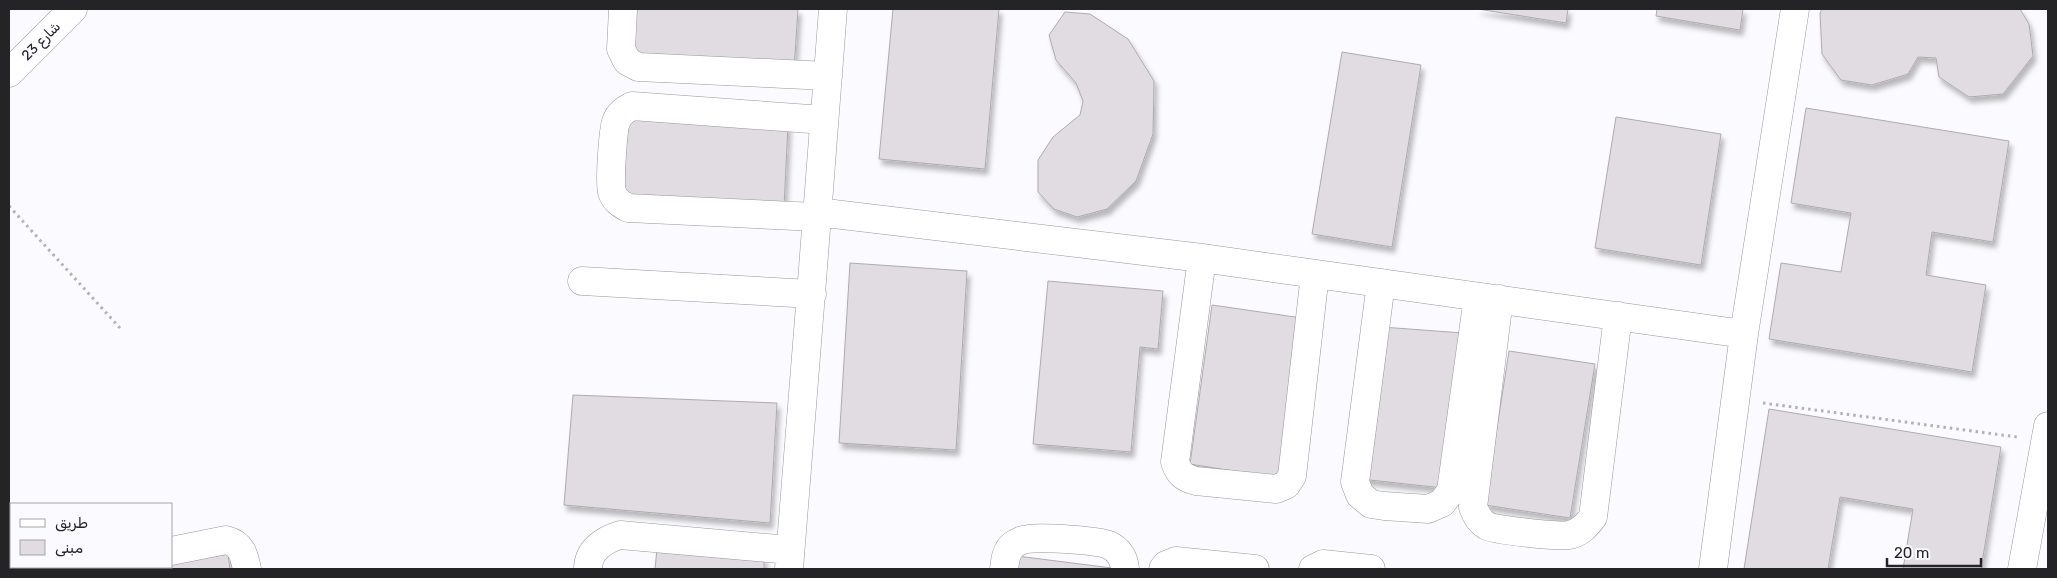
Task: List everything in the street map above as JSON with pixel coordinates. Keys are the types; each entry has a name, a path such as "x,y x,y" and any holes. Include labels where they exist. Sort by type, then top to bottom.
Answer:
{"street":[{"name":"شارع 23","path":"9,72 72,9"},
{"path":"623,9 621,50 627,61 638,67 828,76"},
{"path":"588,569 594,550 605,540 620,535 789,560 812,294 816,214 833,9"},
{"path":"1713,569 1744,334 1795,9"},
{"path":"824,120 632,106 622,112 616,122 611,191 618,202 628,208 816,214 1202,258 1744,334"},
{"path":"1202,258 1175,462 1178,472 1186,479 1196,481 1276,489 1286,485 1292,476 1315,274"},
{"path":"582,281 812,294"},
{"path":"1381,283 1355,482 1360,495 1371,504 1384,506 1428,509 1442,503 1451,491 1489,298"},
{"path":"1489,298 1473,507 1478,519 1488,527 1501,529 1569,536 1584,529 1593,517 1618,316"},
{"path":"2022,569 2047,433"},
{"path":"1004,569 1005,557 1013,545 1026,539 1095,542 1108,545 1118,552 1125,563 1125,569"},
{"path":"172,551 226,540 232,541 242,548 247,569"},
{"path":"1163,569 1166,565 1176,561 1255,569"},
{"path":"1313,569 1322,564 1371,569"}],"path":[{"path":"9,206 120,328"},
{"path":"1736,399 2047,433"}],"building":[{"path":"631,9 798,9 794,69 629,57"},
{"path":"893,9 999,9 985,169 879,159"},
{"path":"1478,9 1568,9 1566,23"},
{"path":"1657,9 1743,9 1740,30 1656,16"},
{"path":"1822,9 2020,9 2029,24 2033,56 2003,94 1969,97 1939,77 1936,58 1918,57 1908,74 1872,85 1841,80 1822,54 1820,13"},
{"path":"1065,12 1090,14 1128,39 1154,81 1153,134 1136,181 1107,209 1077,217 1054,209 1038,192 1038,160 1053,137 1080,115 1083,101 1076,83 1056,60 1049,35"},
{"path":"1342,52 1421,65 1392,247 1312,234"},
{"path":"1806,108 2009,141 1993,242 1932,232 1926,275 1986,285 1972,372 1769,339 1781,263 1841,272 1851,213 1791,203"},
{"path":"1616,117 1721,134 1701,265 1595,248"},
{"path":"624,119 788,124 784,207 621,196"},
{"path":"850,263 967,271 956,450 839,443"},
{"path":"1048,281 1163,291 1158,349 1140,347 1131,452 1033,444"},
{"path":"1212,305 1302,318 1283,479 1190,464"},
{"path":"1382,327 1463,333 1443,488 1361,479"},
{"path":"1509,351 1595,364 1570,518 1485,505"},
{"path":"573,395 777,403 770,523 564,505"},
{"path":"1769,409 2001,447 1981,569 1903,569 1913,509 1840,497 1828,569 1744,569"},
{"path":"657,549 764,557 764,569 655,569"},
{"path":"228,554 230,569 144,569 172,568 172,564"},
{"path":"1017,556 1112,568 1112,569 1016,569"}]}
